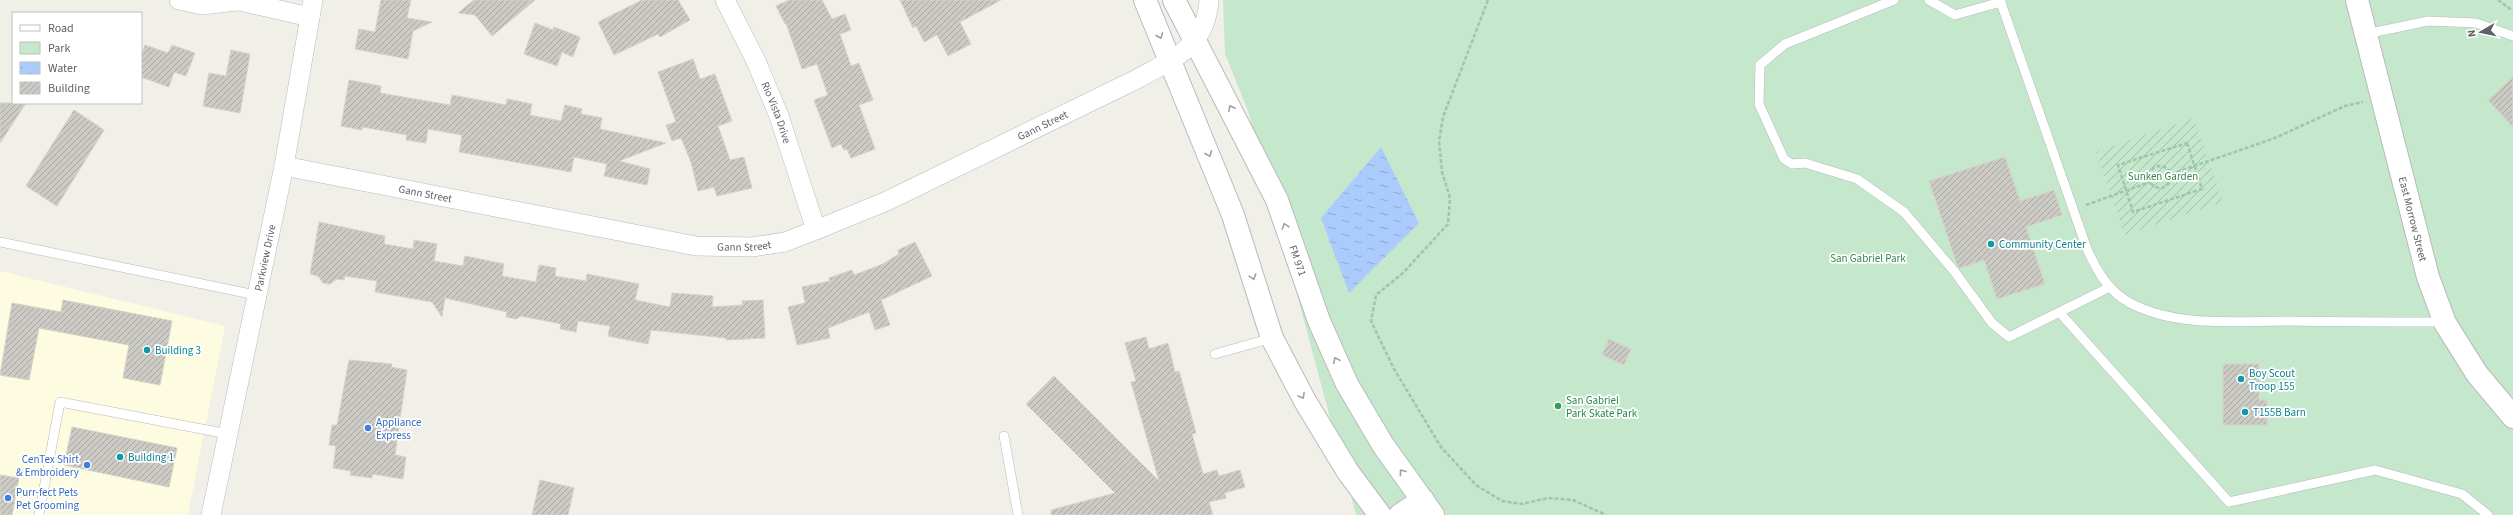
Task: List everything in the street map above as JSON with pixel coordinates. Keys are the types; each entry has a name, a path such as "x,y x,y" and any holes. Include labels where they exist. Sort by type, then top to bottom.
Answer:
{"main road":[{"path":"1145,0 1171,60 1233,215 1272,338 1305,402 1348,472 1380,515"},
{"name":"FM 971","path":"1174,0 1277,200 1319,321 1347,384 1383,445 1428,508"},
{"name":"East Morrow Street","path":"2357,0 2364,35 2428,277 2445,322 2477,374 2513,417"},
{"path":"1400,515 1428,508"}],"street":[{"path":"179,0 202,5 235,0 311,8"},
{"name":"Rio Vista Drive","path":"725,0 756,61 779,116 816,230"},
{"path":"1196,42 1208,14 1209,0"},
{"name":"Parkview Drive","path":"211,515 284,166 311,8"},
{"name":"Gann Street","path":"284,166 696,246 752,247 785,242 887,201 1137,79 1171,60 1196,42"}],"lane":[{"path":"1894,0 1785,44 1760,65 1759,104 1784,159 1792,164 1805,163 1857,179 1904,212 1954,271 1992,323 2009,337 2110,287"},
{"path":"1929,0 1955,15 2000,1 2087,249 2098,271 2110,287 2129,302 2152,312 2202,320 2445,322"},
{"path":"2364,35 2428,21 2476,23 2513,36"},
{"path":"0,242 256,295"},
{"path":"2060,313 2229,502 2375,470 2462,494 2488,515"},
{"path":"1215,354 1272,338"},
{"path":"39,515 60,402 228,434"},
{"path":"1004,436 1018,515"}],"path":[{"path":"1488,0 1480,26 1443,117 1439,141 1442,172 1450,198 1448,224 1403,273 1376,295 1371,321 1394,369 1441,447 1476,485 1502,501 1522,504 1548,498 1573,500 1606,515"},
{"path":"2498,0 2513,12"},
{"path":"2171,174 2294,130 2345,106 2381,98"},
{"path":"2187,143 2202,189 2133,212 2126,190 2118,165 2187,143"},
{"path":"2156,167 2164,167 2171,174 2171,182 2166,188 2158,189 2150,182 2151,171 2156,167"},
{"path":"2074,209 2150,182"}],"shaded area":[{"path":"0,271 225,326 188,515 0,515"}],"green space":[{"name":"San Gabriel Park","path":"1223,0 2513,0 2513,515 1356,515 1248,111 1225,54"},
{"name":"Sunken Garden","path":"2194,118 2223,202 2125,235 2096,152"}],"water":[{"path":"1381,147 1419,223 1349,293 1321,218"}],"building":[{"path":"381,0 411,0 407,18 432,22 413,31 408,59 355,49 359,29 375,32"},
{"path":"474,0 535,0 492,36 475,15 458,13"},
{"path":"642,0 678,0 690,20 660,37 658,34 614,55 598,22"},
{"path":"789,0 822,0 832,19 845,14 851,30 840,34 851,66 859,63 873,100 859,105 875,149 851,158 847,149 844,150 841,144 832,148 814,100 828,95 817,64 802,69 786,23 785,24 776,6"},
{"path":"900,0 1001,0 960,22 971,44 948,56 937,35 924,42 916,26 913,28"},
{"path":"535,23 553,30 554,27 580,37 573,57 562,52 557,66 524,54"},
{"path":"145,45 168,53 172,45 195,53 186,76 174,72 169,87 142,77 142,53"},
{"path":"231,50 250,54 240,113 203,106 209,73 226,76"},
{"path":"693,59 700,79 715,74 732,121 718,126 730,160 744,157 752,188 717,196 714,187 698,191 691,162 681,138 672,141 666,125 676,122 658,72"},
{"path":"2513,77 2513,127 2488,100"},
{"path":"349,80 381,86 380,93 450,105 452,95 506,105 507,99 532,104 530,115 561,121 565,105 582,109 581,114 602,118 600,129 666,143 619,161 650,169 647,185 604,176 607,164 574,157 571,172 459,152 462,135 428,129 426,143 406,140 407,135 363,127 362,130 341,126"},
{"path":"0,103 25,104 0,143"},
{"path":"74,110 104,130 57,206 26,186"},
{"name":"Community Center","path":"2005,157 2020,201 2054,190 2062,215 2026,227 2045,284 1997,299 1984,260 1960,268 1957,265 1929,181"},
{"path":"319,222 385,236 384,244 413,249 414,240 437,244 434,261 463,266 465,256 504,264 502,276 536,282 539,265 556,268 555,276 586,281 587,274 639,284 635,300 670,307 672,293 713,296 712,307 743,305 742,301 763,300 765,338 726,340 726,338 651,330 648,344 608,336 610,326 578,321 576,332 560,329 561,324 521,316 516,319 506,317 507,312 445,298 442,317 432,302 375,292 377,281 345,276 344,280 337,279 330,284 323,283 318,276 310,274"},
{"path":"915,242 932,276 881,300 890,325 875,330 869,312 828,328 830,338 797,345 788,307 805,303 802,287 830,281 829,278 852,270 854,275 883,264 899,254 898,250"},
{"path":"63,300 172,321 160,385 123,378 129,345 39,328 29,380 0,375 12,303 61,312"},
{"path":"1146,337 1149,349 1168,343 1175,372 1179,371 1196,433 1192,434 1203,474 1217,470 1219,476 1240,470 1245,487 1225,493 1226,498 1209,502 1213,515 1051,515 1051,510 1115,493 1026,404 1054,376 1159,481 1131,382 1136,381 1125,343"},
{"path":"1609,339 1631,349 1624,365 1602,355"},
{"path":"349,360 392,364 391,367 407,370 395,455 406,457 403,479 372,474 372,478 350,475 351,471 333,468 336,446 329,445 332,425 337,425"},
{"path":"2223,364 2259,364 2259,400 2267,400 2267,425 2223,425"},
{"name":"Building 1","path":"72,427 177,448 169,487 64,465"},
{"path":"0,475 19,478 12,515 0,515"},
{"path":"540,480 574,488 568,515 532,515"}],"place":[{"name":"Community Center","path":"1991,244"},
{"name":"Building 3","path":"147,350"},
{"name":"Boy Scout Troop 155","path":"2241,379"},
{"name":"San Gabriel Park Skate Park","path":"1558,406"},
{"name":"T155B Barn","path":"2245,412"},
{"name":"Appliance Express","path":"368,428"},
{"name":"Building 1","path":"120,457"},
{"name":"CenTex Shirt & Embroidery","path":"87,465"},
{"name":"Purr-fect Pets Pet Grooming","path":"8,498"}]}
